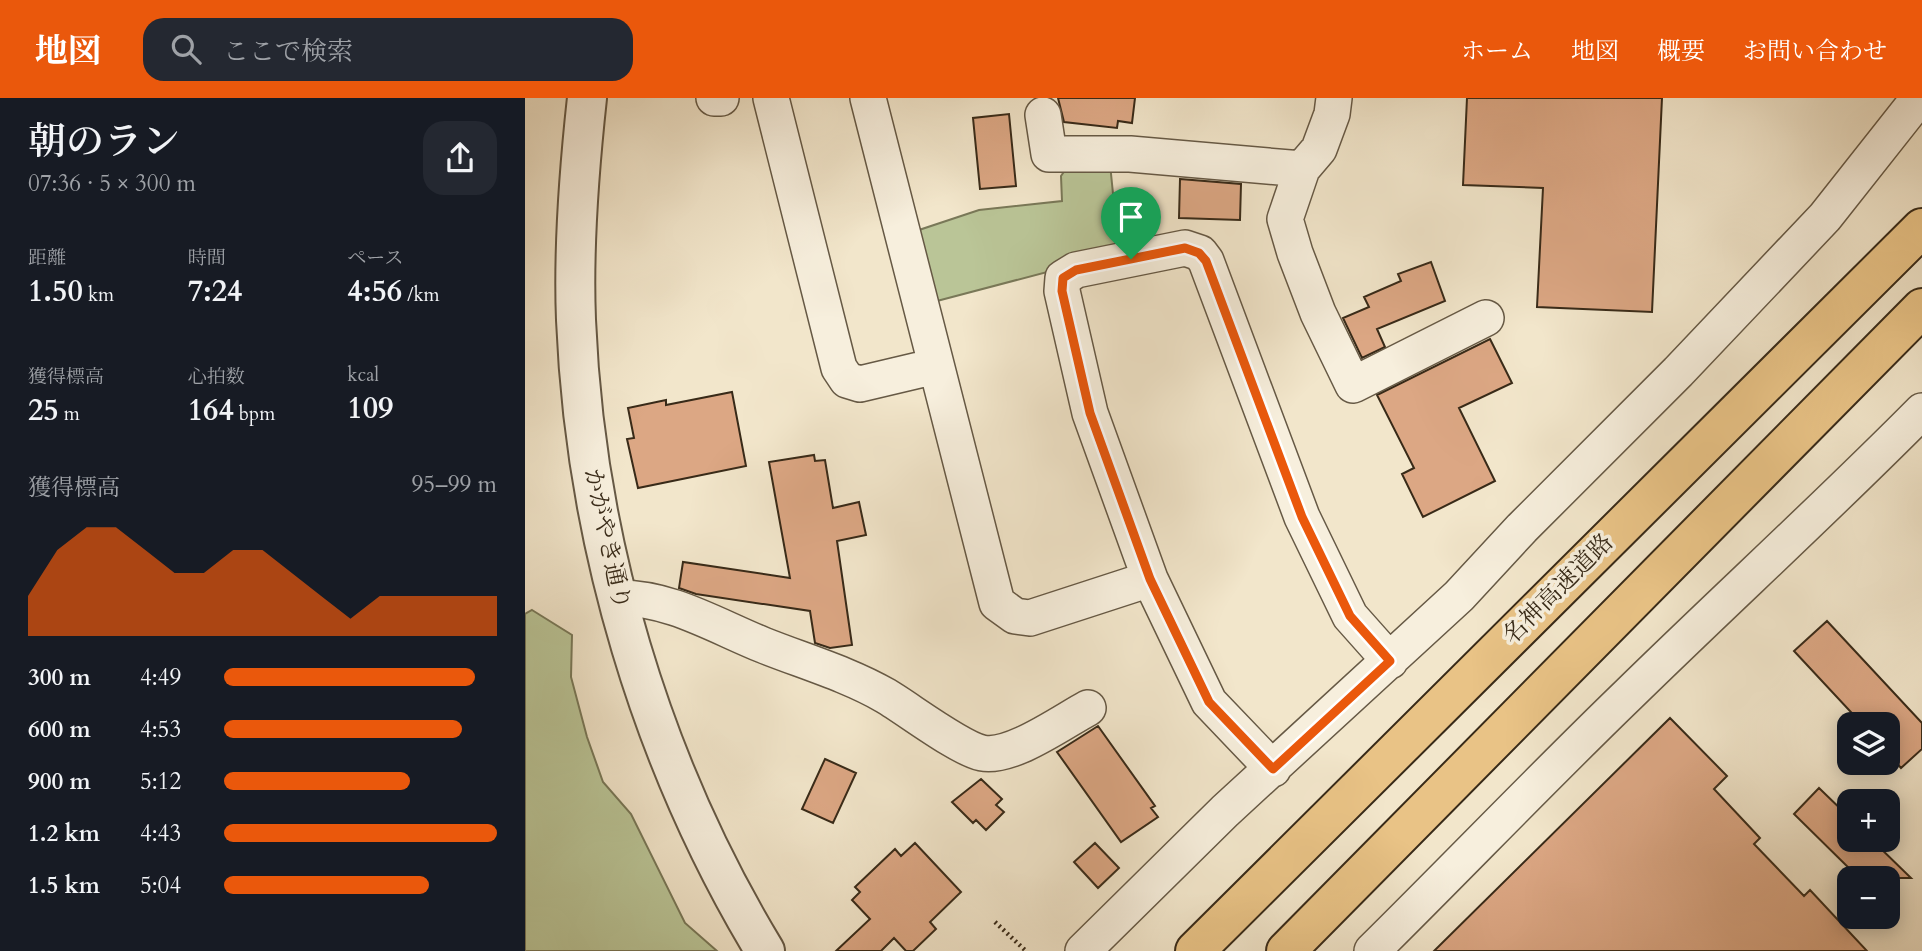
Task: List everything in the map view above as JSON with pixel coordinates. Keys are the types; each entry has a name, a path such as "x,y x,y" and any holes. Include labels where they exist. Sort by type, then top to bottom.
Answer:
{"highway":[{"name":"名神高速道路","path":"1195,951 1922,228"},
{"path":"1286,951 1922,308"}],"street":[{"name":"かがやき通り","path":"587,98 576,227 576,319 590,458 601,527 640,678 687,801 731,894 765,951"},
{"path":"714,98 721,98"},
{"path":"771,98 839,368 847,380 860,384 936,366"},
{"path":"868,98 997,603 1014,616 1030,618 1150,579"},
{"path":"1334,98 1332,114 1319,149 1303,169 1285,219 1318,313 1353,385 1486,318"},
{"path":"1887,98 1890,136"},
{"path":"1083,951 1225,811 1459,596 1825,217 1919,98"},
{"path":"1043,115 1049,154 1130,154 1303,169"},
{"path":"1273,769 1209,702 1150,579 1090,413 1062,291 1063,278 1076,270 1185,248 1199,253 1206,261 1302,517 1350,616 1390,661"},
{"path":"1372,951 1634,689 1784,543 1843,491 1922,411"},
{"path":"618,598 642,597 672,606 829,670 883,694 982,753 1011,750 1088,708"}],"path":[{"path":"996,922 1025,951"}],"green space":[{"path":"1070,163 1110,164 1119,253 937,301 919,230 979,210 1062,201 1061,176"},
{"path":"532,610 572,635 571,677 587,737 603,782 631,814 685,923 717,951 525,951 525,614"}],"building":[{"path":"1058,98 1135,98 1132,123 1118,121 1117,128 1064,122"},
{"path":"1467,98 1662,98 1652,312 1537,307 1543,188 1463,185"},
{"path":"1009,114 1016,186 980,189 973,118"},
{"path":"1180,179 1241,184 1240,220 1179,218"},
{"path":"1431,262 1445,301 1377,329 1385,347 1362,358 1343,318 1369,307 1364,297 1401,281 1398,274"},
{"path":"1490,339 1512,383 1459,408 1495,481 1423,517 1402,474 1414,468 1377,395"},
{"path":"732,392 746,466 638,488 627,439 634,438 628,408 666,400 666,405"},
{"path":"814,455 815,461 825,460 833,508 859,502 866,535 837,541 852,645 830,648 815,643 810,611 696,594 679,588 683,562 790,578 769,462"},
{"path":"1827,621 1922,723 1922,749 1901,768 1900,712 1851,712 1794,651"},
{"path":"1670,718 1727,776 1714,789 1760,838 1754,844 1804,896 1810,890 1837,919 1837,929 1846,929 1867,951 1434,951"},
{"path":"1098,726 1155,806 1151,808 1158,817 1121,842 1057,752"},
{"path":"825,759 856,773 833,823 802,809"},
{"path":"981,779 1002,799 996,805 1004,812 986,830 976,820 973,823 952,802"},
{"path":"1819,788 1837,805 1837,852 1884,852 1899,866 1847,866 1794,814"},
{"path":"915,843 961,892 930,922 936,929 913,951 906,951 894,938 881,951 836,951 870,919 852,900 860,892 855,887 895,849 901,856"},
{"path":"1095,843 1119,868 1098,888 1074,862"},
{"path":"1900,867 1911,878 1900,878"}],"route":[{"path":"1185,248 1199,253 1206,261 1302,517 1350,616 1390,661 1273,769 1209,702 1150,579 1090,413 1062,291 1063,278 1076,270 1131,259 1185,248"}]}
